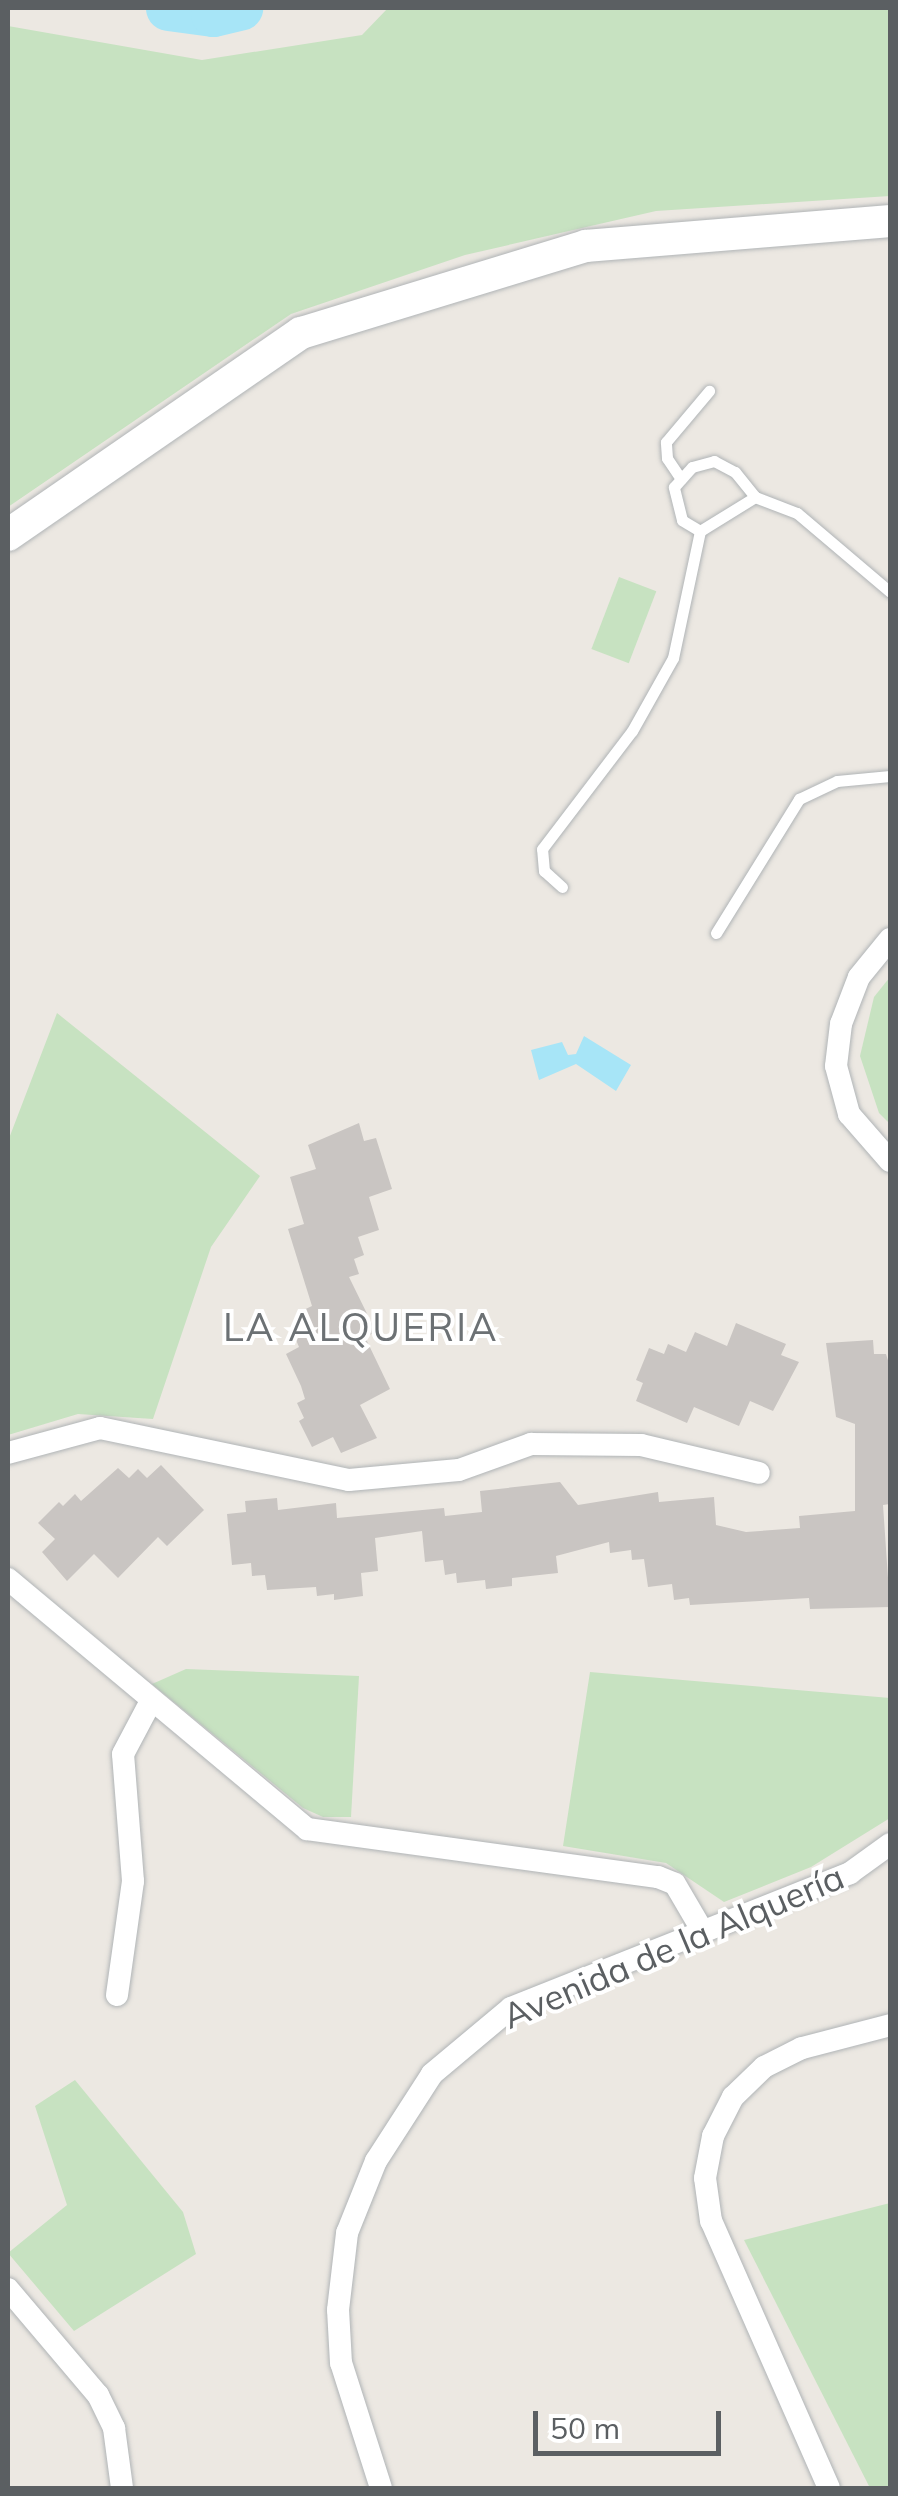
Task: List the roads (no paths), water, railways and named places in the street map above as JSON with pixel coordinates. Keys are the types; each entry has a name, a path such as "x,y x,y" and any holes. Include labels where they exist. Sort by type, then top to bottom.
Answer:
{"main road":[{"path":"8,535 301,333 586,246 890,221"}],"street":[{"path":"890,940 859,977 841,1024 836,1066 849,1114 890,1160"},
{"path":"8,1454 18,1445 100,1428 349,1480 459,1470 531,1444 641,1445 759,1473"},
{"path":"8,1579 150,1703 307,1829 658,1876 675,1884 702,1930"},
{"path":"117,1995 133,1881 123,1754 150,1703"},
{"name":"Avenida de la Alquería","path":"381,2488 352,2414 338,2310 347,2233 399,2116 432,2074 511,2008 850,1874 890,1844"},
{"path":"829,2488 711,2221 705,2178 712,2136 732,2097 764,2068 802,2048 890,2025"},
{"path":"8,2290 98,2395 114,2428 122,2488"}],"lane":[{"path":"681,479 667,458 666,442 709,391"},
{"path":"700,531 682,520 674,487 692,467 714,460 735,472 755,497 797,513 890,592"},
{"path":"562,887 544,870 542,849 632,731 673,658 700,531 755,497"},
{"path":"716,933 799,799 837,781 890,776"}],"water":[{"path":"584,1036 631,1065 616,1091 576,1064 539,1080 531,1050 562,1042 568,1055 576,1054"}],"waterway":[{"path":"168,8 213,14 240,8"}],"district":[{"name":"LA ALQUERIA","path":"361,1328"}]}
